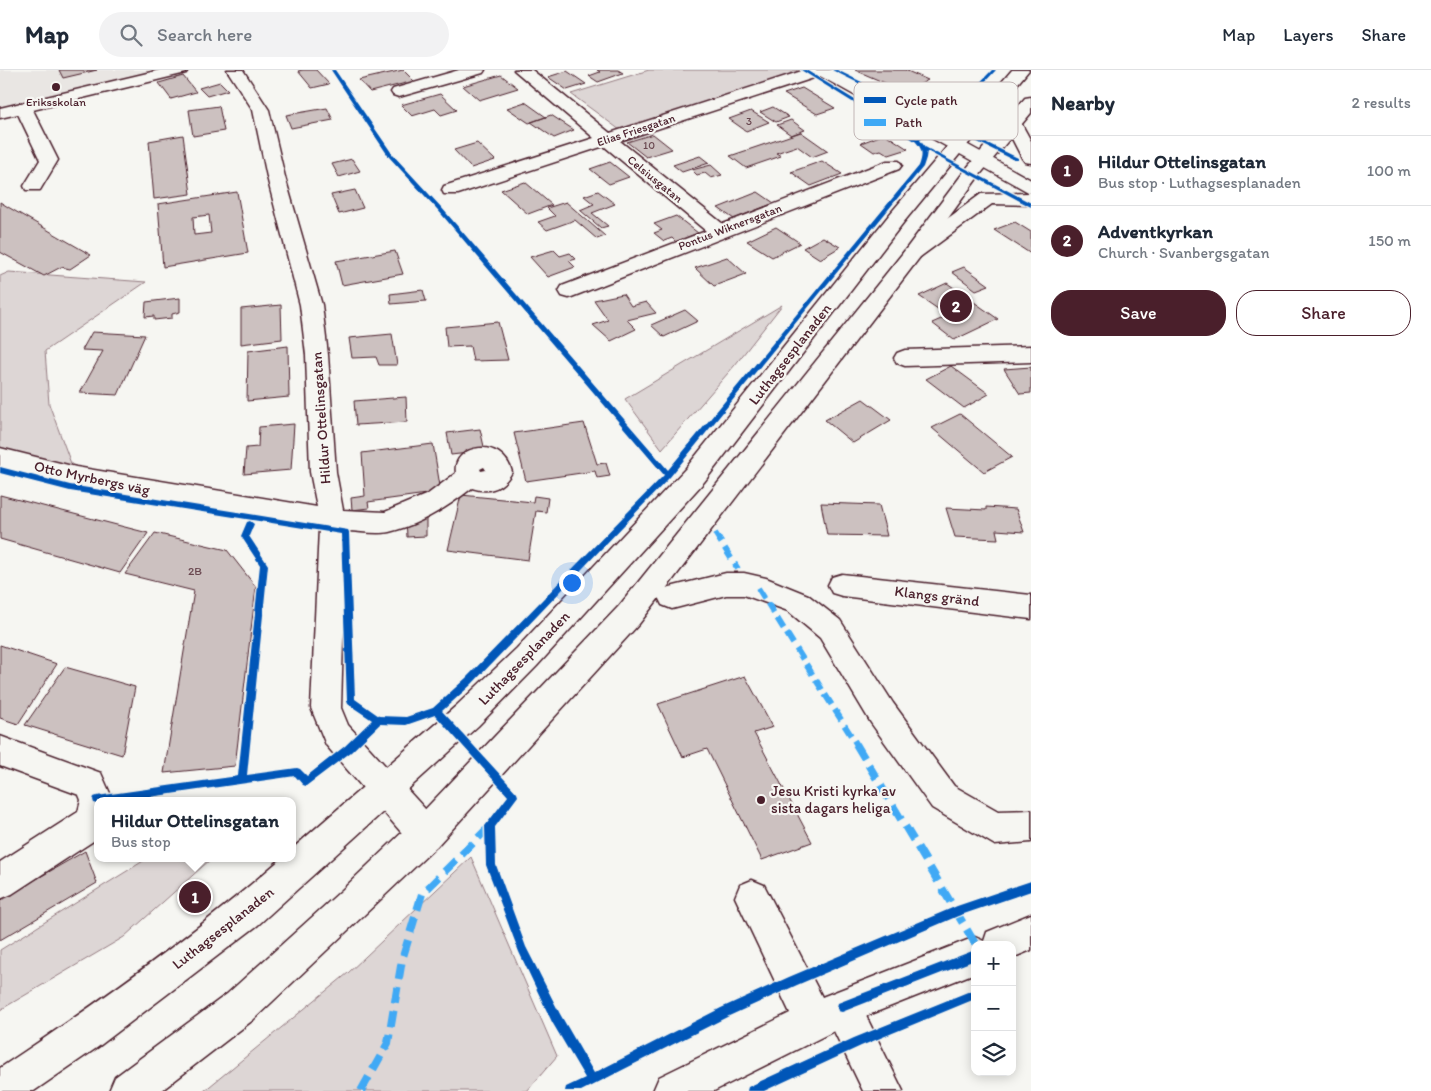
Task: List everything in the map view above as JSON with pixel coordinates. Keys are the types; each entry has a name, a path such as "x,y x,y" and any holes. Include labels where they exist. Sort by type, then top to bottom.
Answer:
{"street":[{"path":"0,113 72,99 180,70"},
{"name":"Hildur Ottelinsgatan","path":"235,70 261,110 276,177 311,305 318,356 323,472 332,520 333,544 326,708 337,736 425,834"},
{"path":"399,92 477,70"},
{"name":"Celsiusgatan","path":"522,70 719,231"},
{"path":"821,70 854,88"},
{"name":"Elias Friesgatan","path":"451,190 821,70"},
{"name":"Luthagsesplanaden","path":"1011,82 1021,70"},
{"path":"1018,119 1031,102"},
{"path":"24,108 49,160 33,186"},
{"path":"1018,132 1031,158"},
{"path":"949,140 1031,188"},
{"name":"Luthagsesplanaden","path":"0,1091 85,1034 246,913 467,716 527,656 695,475 896,219 962,140"},
{"path":"129,1091 240,1007 425,834 629,615 1000,140"},
{"name":"Pontus Wiknersgatan","path":"569,291 719,231 893,165"},
{"path":"913,253 988,198 1031,199"},
{"path":"905,358 1031,354"},
{"name":"Otto Myrbergs väg","path":"0,457 76,477 332,520 387,522 436,501 469,477"},
{"path":"672,597 726,584 744,584 766,590 798,603 830,629 882,713 943,797 995,828 1031,826"},
{"name":"Klangs gränd","path":"842,585 1031,607"},
{"path":"0,751 90,784 96,797"},
{"path":"0,882 92,822 94,813"},
{"path":"752,897 828,1013 883,1091"},
{"path":"673,1091 828,1013 971,957"}],"shaded area":[{"name":"Eriksskolan","path":"0,70 147,70 152,77 0,114"},
{"path":"649,70 796,70 799,72 620,130 571,94"},
{"path":"9,272 146,282 45,351 49,404 76,477 0,457 0,276"},
{"path":"782,305 735,365 662,449 625,399"},
{"path":"471,857 557,1056 527,1091 204,1091 348,973"},
{"path":"142,862 208,862 124,937 0,1010 0,950"}],"building":[{"path":"59,70 97,70 63,78"},
{"path":"316,70 329,84 312,88 298,71"},
{"path":"403,70 414,81 370,92 359,80"},
{"path":"597,70 618,70 623,73 598,82 589,76 600,72"},
{"path":"855,70 905,70 928,80 924,82 883,82"},
{"path":"567,71 586,84 567,90 548,77"},
{"path":"501,75 518,88 479,100 463,86"},
{"path":"183,76 196,92 171,99 159,83"},
{"path":"220,82 228,90 207,96 199,88"},
{"path":"802,88 835,108 817,114 784,94"},
{"path":"440,94 457,110 441,115 435,109 412,116 401,105"},
{"path":"525,102 546,117 529,123 507,108"},
{"path":"219,106 224,131 193,136 189,110"},
{"path":"773,107 789,117 776,122 760,112"},
{"path":"327,108 333,120 291,128 286,115"},
{"path":"751,111 769,122 746,131 729,119"},
{"path":"551,115 574,130 554,138 531,122"},
{"path":"791,120 805,130 791,135 777,125"},
{"path":"801,132 828,151 812,157 797,146 776,153 781,156 746,168 730,156"},
{"path":"653,134 672,149 646,157 627,142"},
{"path":"183,135 191,194 154,199 149,141"},
{"path":"869,140 894,140 908,149 889,155 881,150 874,152 861,143"},
{"path":"477,143 495,160 471,168 454,150"},
{"path":"700,156 709,163 682,172 673,165"},
{"path":"352,159 360,171 339,177 332,164"},
{"path":"822,161 842,174 811,186 791,172"},
{"path":"610,162 629,177 609,184 590,169"},
{"path":"711,165 722,175 711,178 705,173 697,175 692,170"},
{"path":"525,182 552,205 528,214 501,190"},
{"path":"355,190 363,208 339,214 331,195"},
{"path":"598,191 615,204 592,213 608,226 601,228 580,210 594,204 584,196"},
{"path":"237,192 248,253 163,267 158,204","holes":["209,215 211,233 194,235 193,217"]},
{"path":"758,192 774,203 734,219 718,208"},
{"path":"0,202 91,255 70,269 61,267 44,276 0,252"},
{"path":"566,202 605,236 597,239 575,220 547,230 538,222 555,216 547,208"},
{"path":"676,216 698,233 676,242 672,238 664,241 654,233 662,230 654,224"},
{"path":"1015,222 1031,232 1031,254 994,230"},
{"path":"776,227 800,243 772,257 747,241"},
{"path":"823,237 840,247 820,259 803,248"},
{"path":"554,250 560,256 570,253 576,259 569,261 575,267 548,277 530,257"},
{"path":"395,251 403,274 342,285 336,261"},
{"path":"727,257 746,274 714,286 695,268"},
{"path":"964,267 989,285 976,290 952,272"},
{"path":"947,283 998,319 954,340 932,323 948,316 919,296"},
{"path":"423,290 426,301 391,304 390,294"},
{"path":"623,294 631,306 646,302 656,313 627,320 636,329 611,341 593,325 608,320 594,300"},
{"path":"180,298 180,312 172,314 172,318 154,320 154,316 145,317 146,302"},
{"path":"281,305 282,339 241,344 241,309"},
{"path":"685,310 698,321 664,337 651,325"},
{"path":"498,322 508,360 473,361 470,346 447,347 445,327"},
{"path":"92,332 145,335 118,395 80,393 103,351 82,350"},
{"path":"392,334 397,365 379,365 376,357 352,358 349,338"},
{"path":"288,346 289,397 247,401 248,351"},
{"path":"951,366 989,394 964,408 926,379"},
{"path":"1031,367 1031,393 1020,394 1004,369"},
{"path":"406,397 407,422 356,425 354,401"},
{"path":"863,399 891,420 853,443 825,420"},
{"path":"960,414 1012,457 984,472 932,428"},
{"path":"584,423 597,464 606,463 610,476 597,478 595,471 526,481 514,433"},
{"path":"294,424 291,470 244,474 246,448 258,447 259,427"},
{"path":"480,429 485,451 451,455 447,433"},
{"path":"433,444 441,492 368,502 369,508 352,510 351,498 365,496 362,453"},
{"path":"0,495 148,533 120,573 0,539"},
{"path":"461,495 533,502 534,496 548,498 546,512 536,511 528,560 448,550"},
{"path":"821,503 879,505 887,536 827,535"},
{"path":"986,507 1016,509 1024,532 996,530 998,539 955,537 946,508 986,510"},
{"path":"426,516 426,536 407,537 406,517"},
{"path":"155,533 227,550 256,587 235,766 164,773 194,591 125,574"},
{"path":"0,645 57,664 18,724 0,718"},
{"path":"65,667 135,687 122,755 25,725"},
{"name":"Jesu Kristi kyrka av sista dagars heliga","path":"745,676 773,727 754,733 812,842 762,860 707,749 683,757 658,704"},
{"path":"85,851 97,883 0,940 0,900"}],"marked path":[{"path":"715,533 738,569"},
{"path":"758,588 869,765 974,941"},
{"path":"361,1091 388,1043 402,960 422,894 490,826"}],"cycle path":[{"path":"333,70 391,156 439,208 668,475"},
{"path":"803,70 854,101"},
{"path":"834,70 859,82"},
{"path":"983,82 994,70"},
{"path":"592,1079 556,1018 522,949 491,865 490,826 514,796 436,711 469,681 668,475 921,166 925,152 923,146 917,140"},
{"path":"977,140 1016,159"},
{"path":"925,148 1031,205"},
{"path":"0,470 70,488 345,532 351,701 378,720"},
{"path":"242,780 264,565 245,536 250,524"},
{"path":"118,797 297,772 306,782 348,749 378,720 406,721 436,711"},
{"path":"570,1091 725,1012 793,981 957,911 1031,886"},
{"path":"842,1007 971,957"},
{"path":"752,1091 858,1042 971,996"}],"place":[{"name":"Eriksskolan","path":"56,87"},
{"name":"Adventkyrkan","path":"956,306"},
{"name":"Jesu Kristi kyrka av sista dagars heliga","path":"761,800"},
{"name":"Hildur Ottelinsgatan","path":"195,897"}]}
